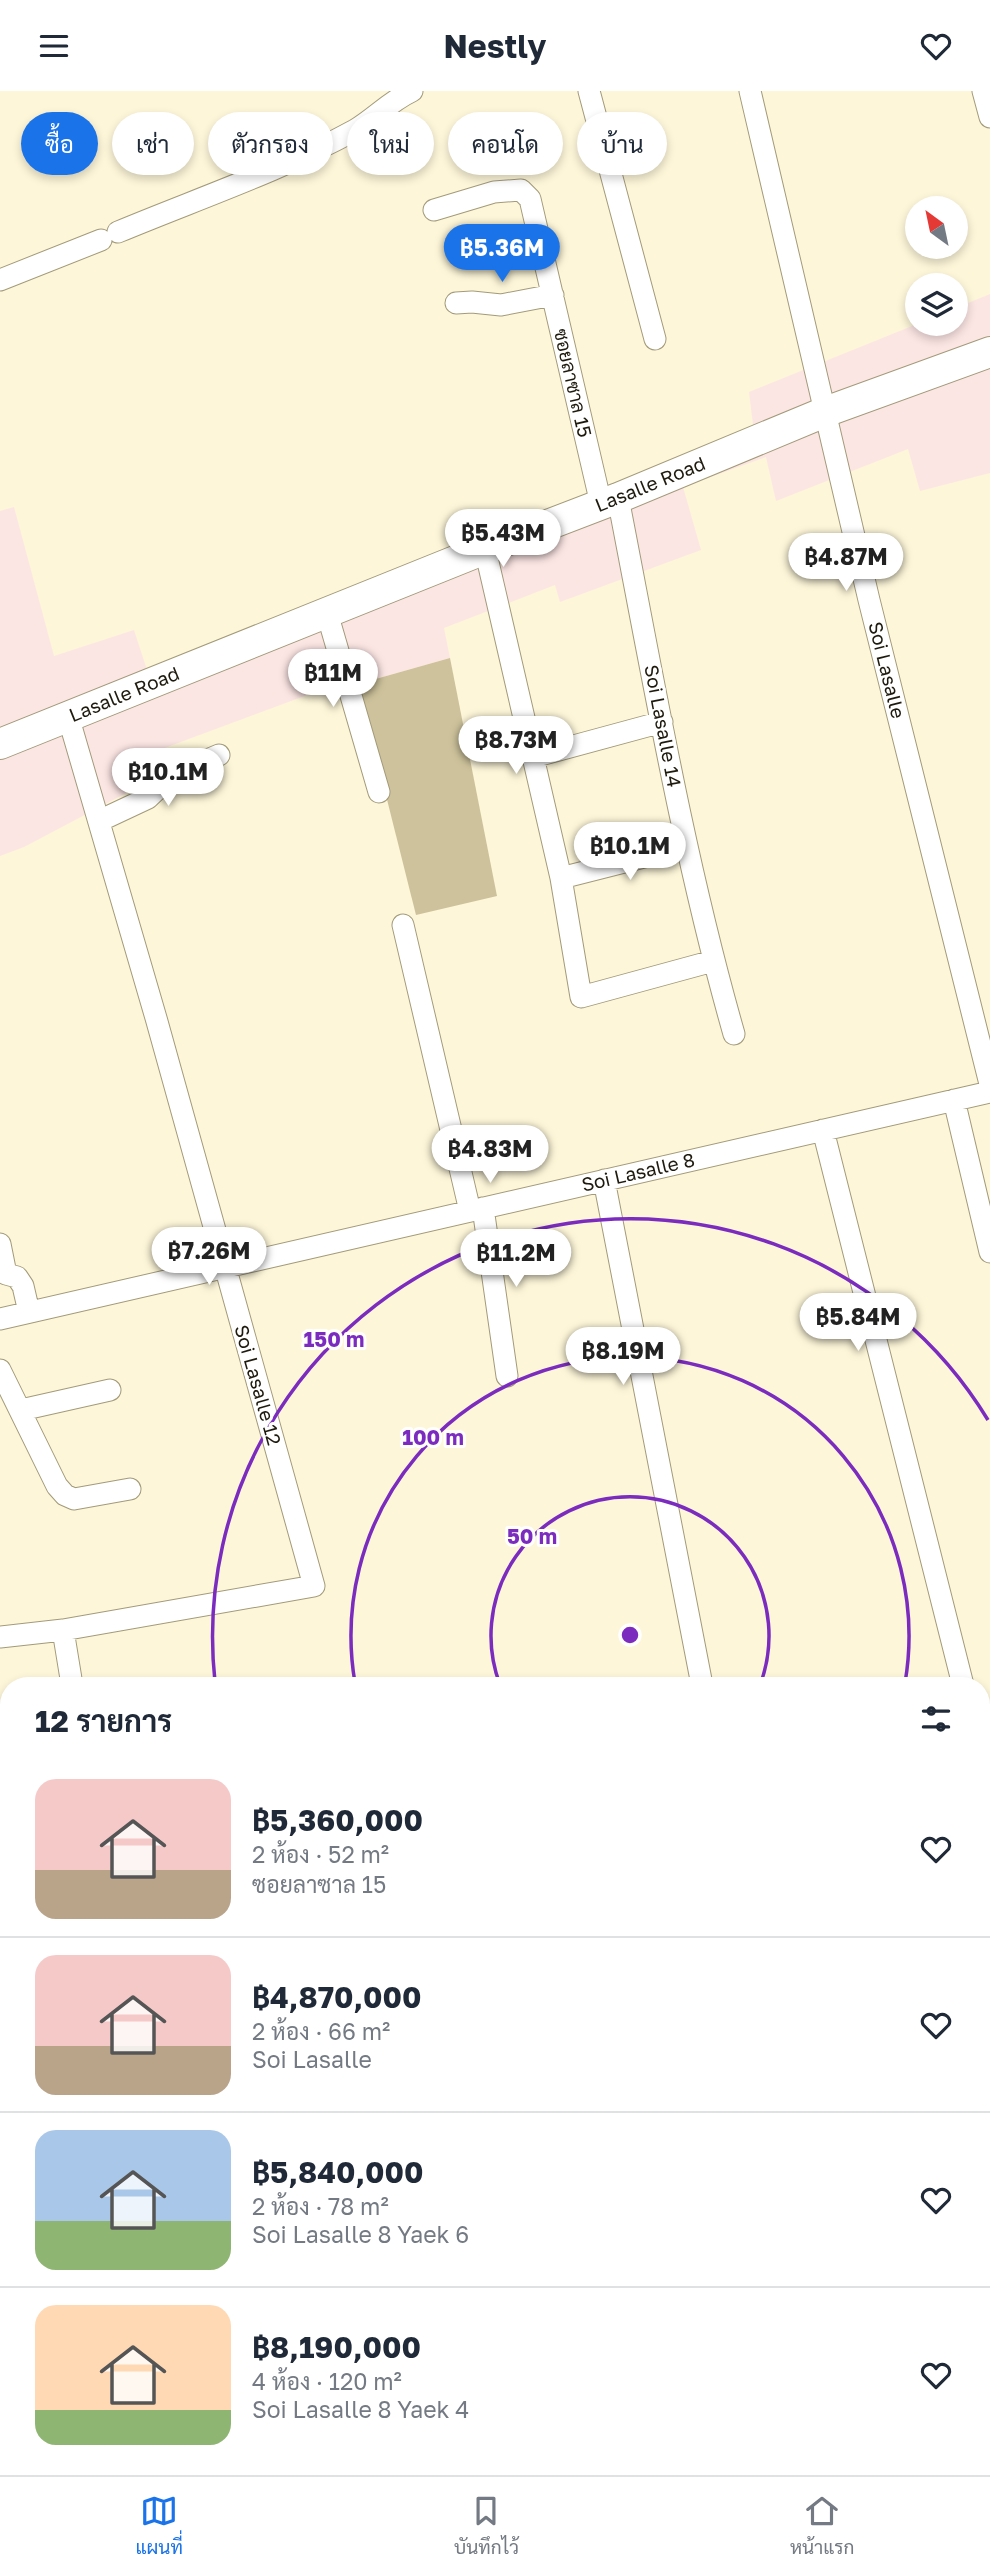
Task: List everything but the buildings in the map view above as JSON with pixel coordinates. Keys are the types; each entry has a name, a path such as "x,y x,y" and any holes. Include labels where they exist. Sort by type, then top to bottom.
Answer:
{"street":[{"path":"0,279 274,168 357,128 382,108 412,91"},
{"path":"589,91 656,339"},
{"name":"Soi Lasalle","path":"750,91 825,412 990,1084"},
{"path":"983,91 990,117"},
{"name":"ซอยลาซาล 15","path":"434,210 495,192 524,191 530,199 552,295 610,501"},
{"path":"456,303 501,305 552,295"},
{"name":"Lasalle Road","path":"0,744 485,548 610,501 825,412 990,352"},
{"name":"Soi Lasalle 14","path":"610,501 662,722 713,961 734,1034"},
{"path":"485,548 561,878 581,997 713,961"},
{"path":"327,613 379,792"},
{"name":"Soi Lasalle 12","path":"0,1637 63,1630 314,1586 68,716"},
{"path":"533,757 662,722"},
{"path":"99,821 148,798 172,775 219,755"},
{"path":"561,878 687,846"},
{"path":"403,925 477,1209 507,1376"},
{"name":"Soi Lasalle 8","path":"0,1318 990,1092"},
{"path":"954,1100 990,1252"},
{"path":"823,1130 961,1677"},
{"path":"604,1180 700,1677"},
{"path":"0,1244 3,1277 17,1277 23,1286 29,1312"},
{"path":"0,1370 57,1486 65,1495 74,1499 130,1489"},
{"path":"21,1411 110,1390"},
{"path":"63,1630 71,1677"}],"shaded area":[{"path":"990,294 990,473 920,491 908,449 776,501 766,457 683,487 701,550 560,602 555,585 444,628 450,658 358,684 337,684 143,756 149,781 24,847 0,856 0,511 14,507 54,656 134,630 147,670 754,433 749,392 905,329 905,336 968,336 968,303"},
{"path":"450,658 497,896 416,915 358,684"}]}
